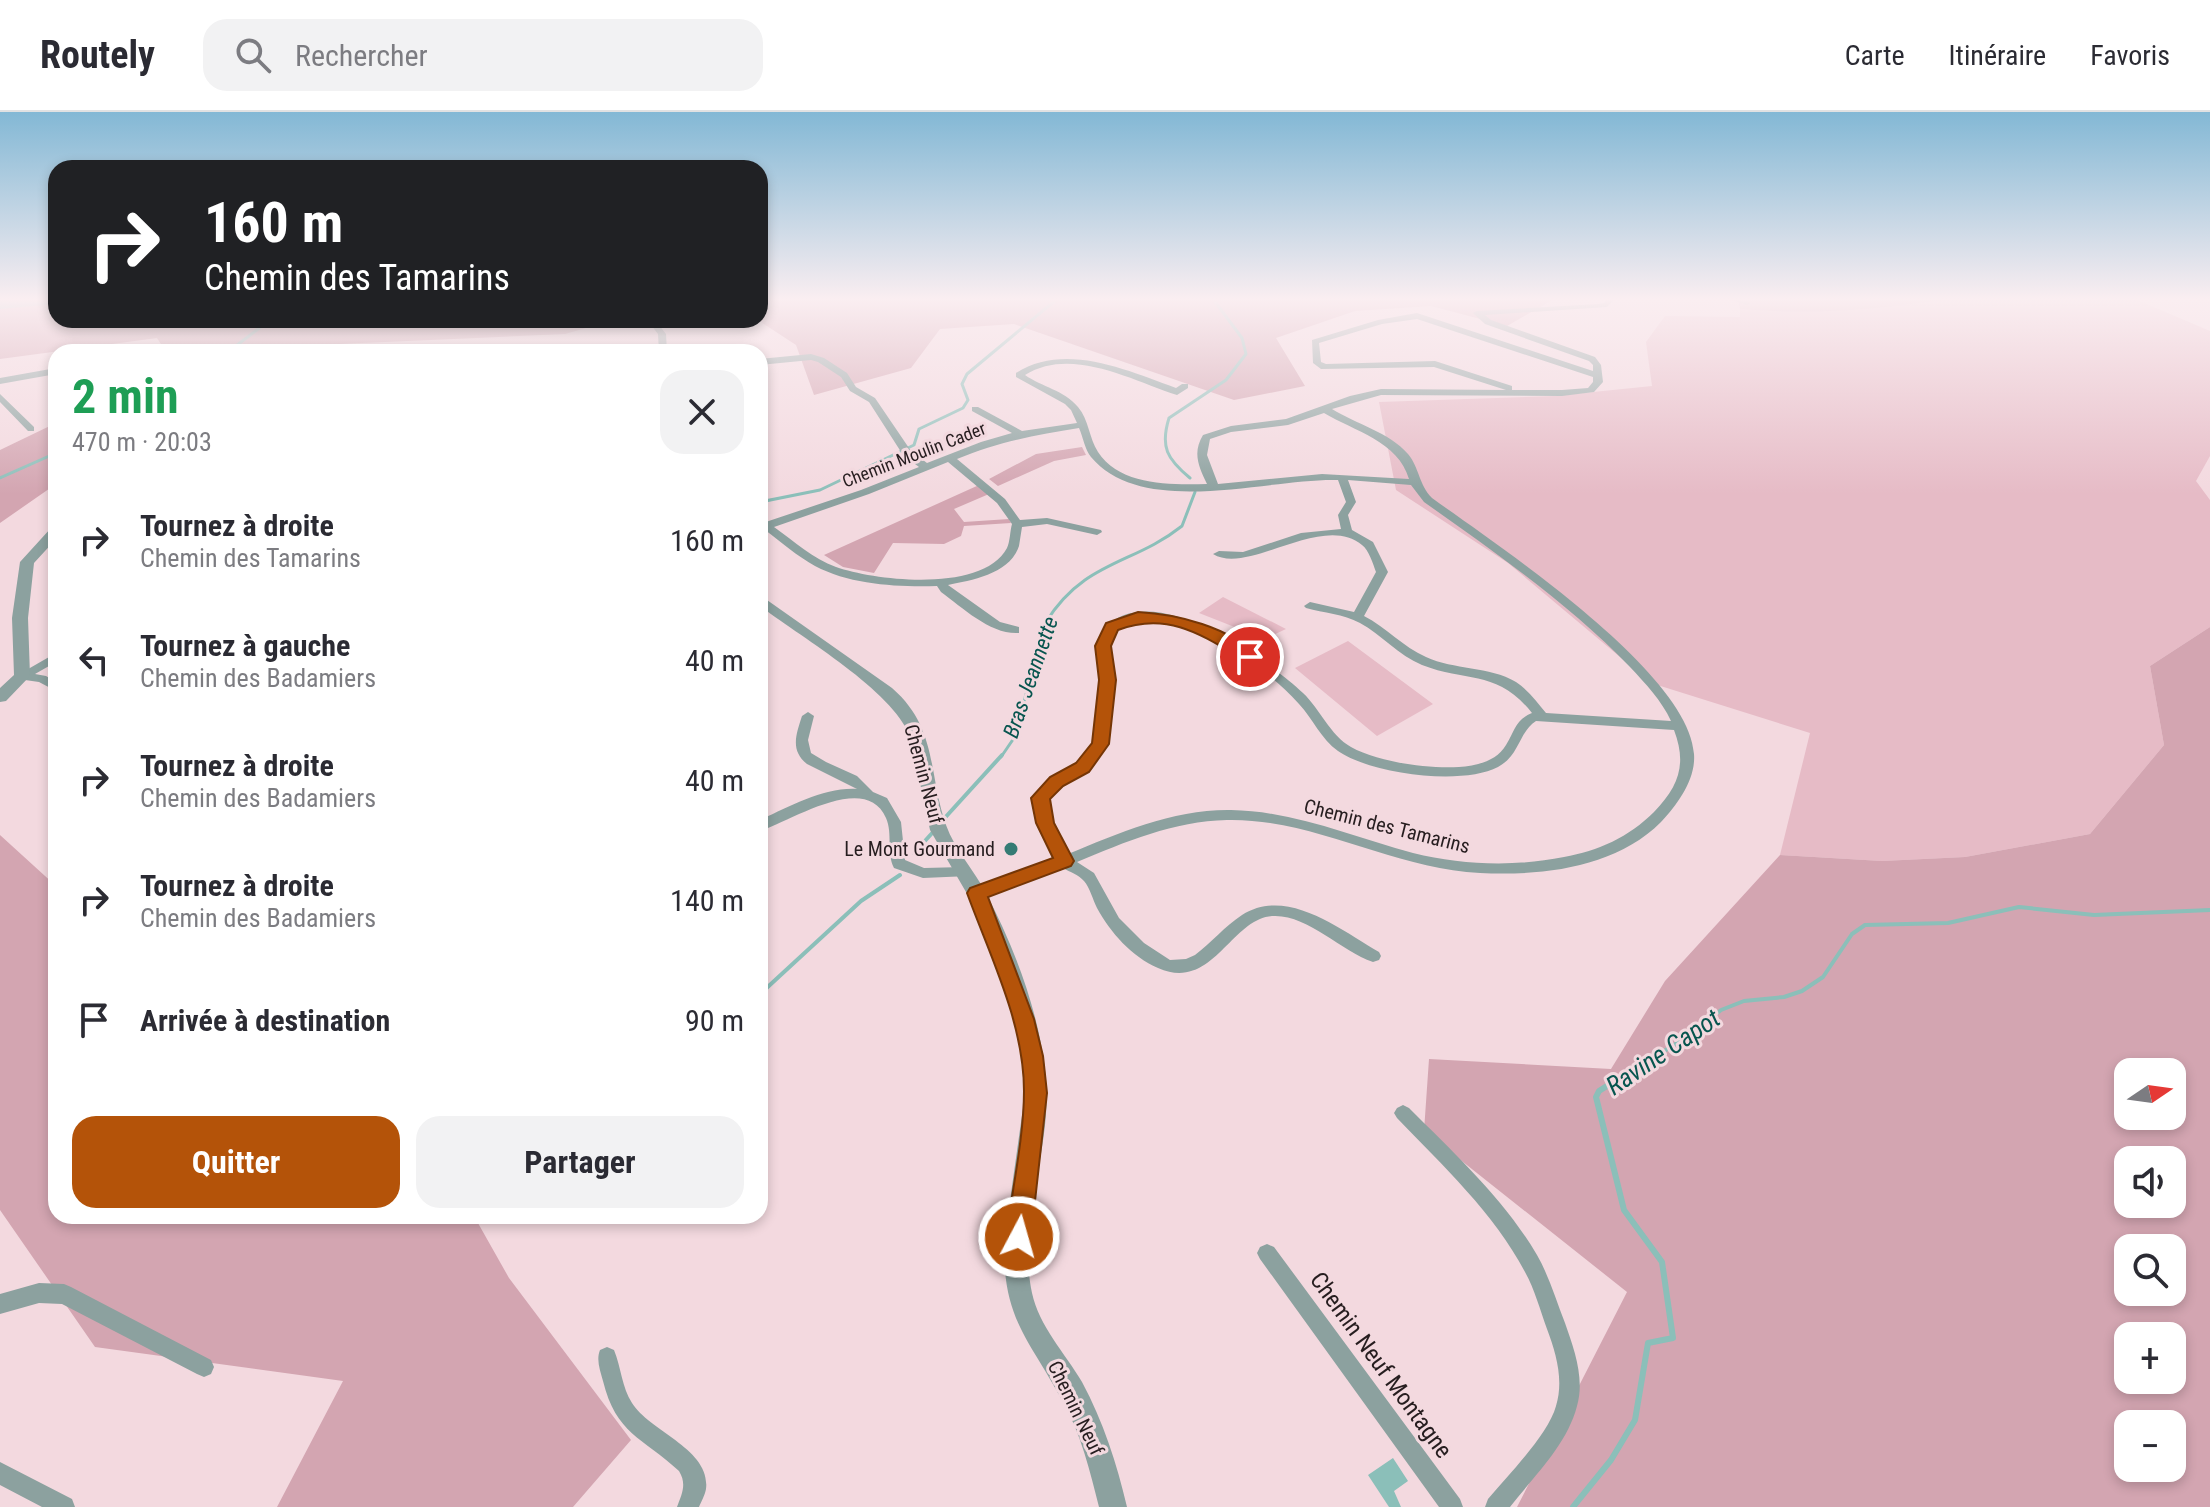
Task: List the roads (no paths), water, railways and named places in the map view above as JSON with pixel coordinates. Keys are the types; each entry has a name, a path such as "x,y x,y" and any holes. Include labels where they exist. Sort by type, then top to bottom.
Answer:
{"street":[{"path":"827,364 844,375 853,389 872,400 907,453 927,468"},
{"path":"1052,364 1019,375 1069,401 1079,410 1091,453 1114,473 1167,488 1342,477 1413,482"},
{"path":"1095,364 1177,392 1185,386"},
{"path":"1319,364 1324,367 1431,364"},
{"path":"1435,364 1520,393"},
{"path":"1562,364 1598,376"},
{"path":"1213,485 1201,455 1201,447 1206,437 1219,432 1273,425 1326,410 1353,397 1381,392 1587,391 1597,385 1596,364"},
{"path":"0,381 48,372"},
{"path":"0,397 31,429"},
{"path":"975,409 1020,434"},
{"name":"Chemin des Tamarins","path":"977,893 1136,833 1183,819 1229,815 1269,817 1474,868 1550,866 1638,837 1653,824 1681,787 1688,769 1687,747 1669,705 1647,679 1583,615 1428,500 1413,482 1410,464 1395,448 1326,410"},
{"name":"Chemin Moulin Cader","path":"768,525 1020,434 1083,425"},
{"path":"768,530 821,566 835,571 893,583 941,583 972,576 1006,557 1015,546 1017,524 1001,501 951,459"},
{"path":"1342,477 1351,502 1343,515 1347,532"},
{"path":"1017,524 1047,521 1097,532"},
{"path":"1219,554 1244,555 1301,536 1347,532 1369,544 1382,572 1357,617"},
{"path":"22,676 20,618 27,562 48,540"},
{"path":"941,583 945,590 996,625 1015,630"},
{"name":"Chemin Neuf","path":"768,605 904,708 917,731 930,805 940,832 977,893 1019,1007 1032,1056 1036,1093 1017,1256 1019,1294 1075,1396 1102,1460 1113,1507"},
{"path":"1310,606 1357,617 1428,663 1504,680 1530,700 1541,716"},
{"path":"1373,956 1314,924 1274,910 1254,916 1197,961 1179,968 1171,967 1158,962 1120,930 1089,877 1064,861 1045,823 1040,798 1056,782 1083,768 1100,744 1107,680 1104,637 1112,627 1124,620 1154,616 1169,618 1228,642 1300,697 1339,746 1358,756 1436,772 1482,768 1509,751 1524,722 1541,716 1680,726"},
{"path":"0,697 22,676 48,661"},
{"path":"22,676 48,672"},
{"path":"22,676 48,682"},
{"path":"808,716 802,744 805,755 816,764 856,779 868,794"},
{"path":"768,823 843,793 868,794 878,798 891,812 895,856 899,864 923,873 964,872"},
{"path":"1403,1113 1495,1210 1514,1236 1532,1265 1566,1354 1570,1375 1569,1397 1562,1418 1496,1507"},
{"name":"Chemin Neuf Montagne","path":"1267,1253 1452,1507"},
{"path":"0,1304 39,1293 64,1294 204,1367"},
{"path":"607,1357 624,1411 636,1425 690,1466 696,1476 695,1496 688,1507"},
{"path":"0,1473 64,1507"}],"water":[{"path":"1393,1458 1408,1481 1394,1491 1401,1507 1389,1507 1368,1475"}],"waterway":[{"path":"768,500 820,490 914,445 919,429 963,408 968,400 962,384 967,374 979,364"},
{"name":"Bras Jeannette","path":"1190,478 1168,452 1165,437 1169,418 1226,380 1238,364"},
{"path":"0,478 48,457"},
{"name":"Bras Jeannette","path":"1001,757 1014,738 1046,622 1077,586 1182,526 1195,492"},
{"name":"Bras Jeannette","path":"942,821 1002,755"},
{"name":"Bras Jeannette","path":"914,853 934,831"},
{"name":"Bras Jeannette","path":"768,987 861,901 900,875"},
{"name":"Ravine Capot","path":"1607,1086 1687,1037 1721,1010 1744,1001 1784,997 1802,991 1823,977 1852,934 1865,925 1948,923 2019,907 2094,915 2210,910"},
{"name":"Ravine Capot","path":"1573,1507 1611,1460 1635,1420 1648,1343 1673,1338 1662,1262 1624,1210 1596,1097 1610,1084"}],"place":[{"name":"Le Mont Gourmand","path":"1011,849"}]}
